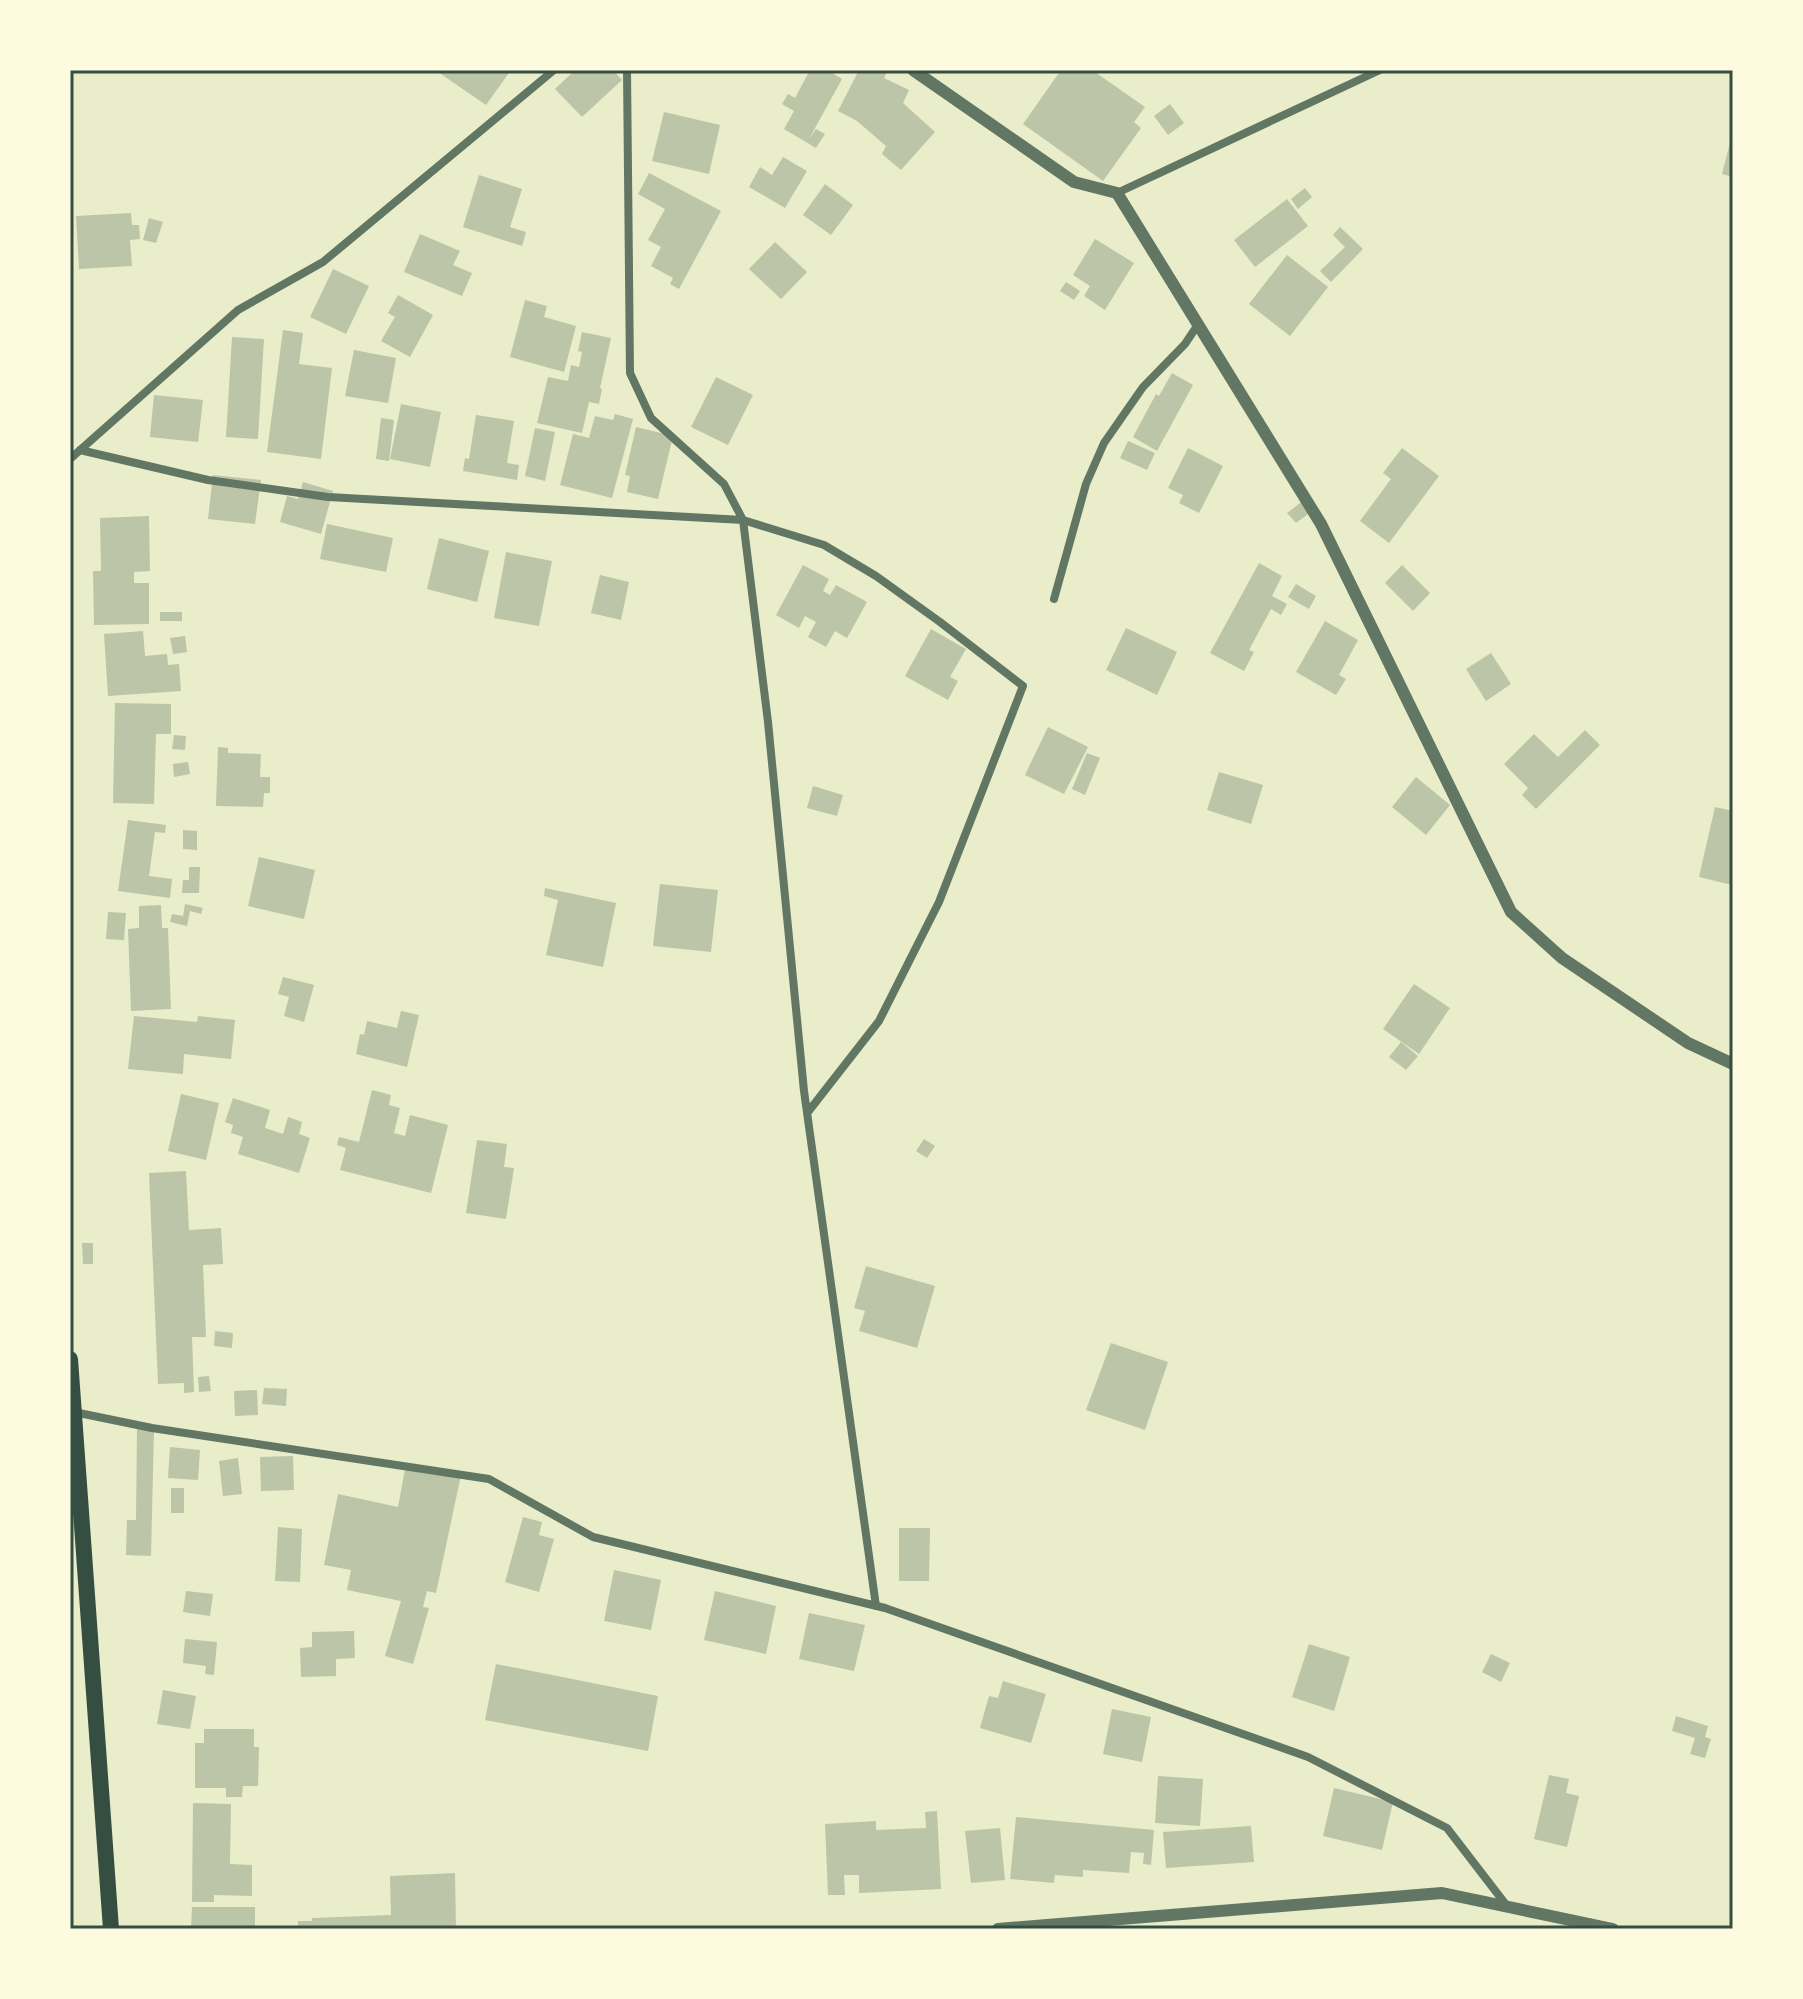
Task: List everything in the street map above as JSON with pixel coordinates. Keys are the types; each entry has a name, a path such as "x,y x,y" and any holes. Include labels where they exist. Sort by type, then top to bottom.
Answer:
{"main road":[{"path":"70,1359 109,1924"}],"street":[{"path":"70,459 238,310 323,262 554,70"},
{"path":"627,70 630,373 651,418 724,484 743,520 768,722 808,1112 876,1606"},
{"path":"913,70 1074,182 1117,193 1380,70"},
{"path":"1117,193 1321,524 1511,912 1562,958 1688,1043 1733,1064"},
{"path":"1054,599 1086,484 1104,443 1143,387 1185,344 1197,326"},
{"path":"80,450 208,480 328,497 743,520 824,545 876,576 1023,686 939,902 879,1021 808,1112"},
{"path":"72,1412 152,1428 489,1479 593,1537 876,1606 1308,1757 1447,1828 1508,1907"},
{"path":"998,1929 1442,1893 1613,1929"}],"building":[{"path":"435,70 511,70 486,105"},
{"path":"575,70 613,70 622,80 582,117 555,89"},
{"path":"810,70 827,70 842,79 809,139 816,129 825,134 816,148 784,129 794,111 782,104 788,94 795,98"},
{"path":"859,70 887,72 884,78 909,90 903,103 935,132 901,170 882,154 886,146 857,121 838,111"},
{"path":"1061,70 1092,70 1145,107 1134,122 1141,128 1103,181 1023,124"},
{"path":"1170,104 1184,123 1168,135 1154,116"},
{"path":"664,112 720,125 709,174 652,161"},
{"path":"1733,135 1733,177 1722,174"},
{"path":"783,157 807,171 785,208 749,187 760,167 772,175"},
{"path":"649,173 721,211 679,289 670,284 673,278 651,266 661,247 648,240 665,209 638,194"},
{"path":"479,175 522,189 510,227 526,232 522,246 463,227"},
{"path":"825,184 853,205 831,235 803,215"},
{"path":"1305,188 1312,197 1298,209 1291,199"},
{"path":"1287,199 1308,226 1255,267 1234,240"},
{"path":"131,213 132,225 139,225 140,239 130,240 132,266 79,269 76,216"},
{"path":"149,218 163,222 156,243 143,240"},
{"path":"1340,227 1363,249 1331,282 1320,271 1345,247 1333,235"},
{"path":"420,234 460,251 453,265 472,273 462,296 404,272"},
{"path":"1095,239 1134,263 1105,310 1084,296 1090,286 1073,275"},
{"path":"775,242 807,272 781,299 749,269"},
{"path":"1287,255 1328,287 1290,336 1249,304"},
{"path":"333,269 369,286 346,334 310,317"},
{"path":"1066,282 1080,291 1074,300 1060,291"},
{"path":"398,295 433,315 410,357 381,341 395,317 388,313"},
{"path":"525,300 547,306 544,317 576,326 564,372 510,357"},
{"path":"283,330 303,333 299,364 332,368 321,459 267,452"},
{"path":"582,332 611,338 599,404 589,402 582,433 537,423 548,377 568,381 571,365 579,367"},
{"path":"232,337 264,339 258,439 226,437"},
{"path":"354,350 396,358 388,403 345,396"},
{"path":"1172,373 1193,385 1157,451 1133,437 1156,394 1159,396"},
{"path":"716,377 753,395 728,445 691,427"},
{"path":"154,395 203,400 198,442 150,437"},
{"path":"401,404 441,412 430,467 390,459"},
{"path":"615,414 633,419 612,498 560,485 573,434 589,438 595,416 613,420"},
{"path":"476,415 514,421 507,463 519,465 517,480 463,471 465,458 469,459"},
{"path":"381,418 394,420 389,461 376,459"},
{"path":"636,427 673,436 658,499 627,492 630,476 625,475"},
{"path":"535,428 555,432 545,481 525,476"},
{"path":"1128,441 1155,453 1147,470 1120,458"},
{"path":"1188,448 1223,466 1199,513 1179,503 1183,495 1168,488"},
{"path":"1402,448 1439,476 1389,543 1360,521 1391,479 1383,473"},
{"path":"213,475 261,480 255,524 208,519"},
{"path":"303,482 333,491 321,534 280,522 287,496 298,499"},
{"path":"1304,500 1312,511 1296,523 1287,513"},
{"path":"149,516 150,571 134,572 134,583 149,583 149,624 94,625 93,571 101,571 100,518"},
{"path":"327,524 393,538 386,572 320,559"},
{"path":"439,538 489,551 477,602 427,589"},
{"path":"506,552 552,561 539,626 494,618"},
{"path":"1259,563 1282,576 1272,596 1287,604 1281,615 1271,609 1249,650 1254,652 1244,671 1210,653"},
{"path":"803,565 829,579 823,591 830,595 836,585 867,602 847,638 835,631 826,647 808,637 816,622 805,616 799,628 776,615"},
{"path":"1402,565 1430,593 1413,611 1385,583"},
{"path":"600,575 629,582 621,620 591,613"},
{"path":"1296,584 1316,596 1309,609 1288,597"},
{"path":"160,612 182,612 182,621 160,621"},
{"path":"1325,621 1358,640 1339,675 1346,679 1336,695 1296,672"},
{"path":"1126,628 1177,652 1157,695 1106,670"},
{"path":"931,629 966,649 950,677 958,681 948,700 905,676"},
{"path":"143,631 145,656 167,654 168,665 179,664 181,691 108,696 104,634"},
{"path":"185,636 187,652 173,654 170,638"},
{"path":"1491,653 1511,684 1486,701 1466,669"},
{"path":"115,703 171,704 171,734 156,734 154,804 113,803"},
{"path":"1048,727 1088,747 1064,794 1025,775"},
{"path":"1585,730 1600,745 1536,809 1522,795 1528,788 1504,764 1534,734 1558,757"},
{"path":"174,735 186,736 185,750 172,749"},
{"path":"218,747 228,748 228,753 261,754 260,777 270,777 270,793 264,793 263,807 216,806"},
{"path":"1087,753 1100,758 1085,795 1072,789"},
{"path":"188,762 190,774 174,777 173,764"},
{"path":"1219,772 1263,785 1251,824 1207,810"},
{"path":"1416,777 1450,805 1426,835 1392,807"},
{"path":"813,786 843,795 837,816 807,808"},
{"path":"1715,807 1733,811 1732,885 1699,877"},
{"path":"128,820 166,825 165,833 155,832 149,876 172,879 170,898 118,891"},
{"path":"183,830 197,831 197,850 183,849"},
{"path":"259,857 315,870 304,919 248,906"},
{"path":"189,867 200,867 199,893 182,893 183,880 189,880"},
{"path":"660,884 718,890 711,952 653,946"},
{"path":"545,888 616,903 603,967 546,955 558,900 544,896"},
{"path":"185,904 203,908 201,914 190,911 187,926 170,922 172,914 183,916"},
{"path":"161,905 162,928 168,928 171,1009 131,1011 128,929 139,928 139,906"},
{"path":"108,912 126,913 124,940 106,939"},
{"path":"283,977 314,985 304,1022 284,1016 289,997 278,994"},
{"path":"1414,984 1450,1008 1419,1054 1383,1029"},
{"path":"401,1011 419,1015 407,1067 356,1054 360,1034 364,1035 367,1021 397,1028"},
{"path":"134,1016 197,1022 198,1016 235,1020 231,1059 184,1054 183,1074 128,1069"},
{"path":"1401,1042 1418,1056 1406,1070 1389,1057"},
{"path":"372,1090 391,1095 389,1105 400,1108 394,1133 405,1136 410,1115 448,1125 431,1193 340,1170 346,1148 337,1145 339,1137 359,1142"},
{"path":"181,1094 219,1103 206,1160 168,1151"},
{"path":"233,1098 270,1110 265,1128 283,1134 288,1117 302,1122 299,1134 310,1138 299,1173 238,1154 243,1137 231,1133 233,1125 225,1122"},
{"path":"924,1139 935,1146 927,1158 916,1151"},
{"path":"477,1140 507,1144 504,1167 514,1168 506,1219 466,1213"},
{"path":"186,1171 189,1230 221,1228 223,1264 203,1265 206,1337 192,1337 194,1392 184,1393 184,1383 158,1384 149,1173"},
{"path":"82,1243 93,1243 93,1264 83,1264"},
{"path":"866,1266 935,1286 917,1348 859,1331 865,1311 854,1308"},
{"path":"215,1331 233,1333 232,1348 214,1346"},
{"path":"1111,1343 1168,1362 1145,1430 1086,1410"},
{"path":"209,1376 211,1391 199,1392 198,1377"},
{"path":"264,1388 287,1389 286,1406 262,1404"},
{"path":"257,1390 258,1415 235,1416 234,1391"},
{"path":"137,1428 154,1428 151,1556 126,1555 127,1520 136,1520"},
{"path":"170,1447 200,1450 198,1480 168,1478"},
{"path":"293,1456 294,1490 261,1491 260,1457"},
{"path":"238,1458 242,1494 223,1496 219,1461"},
{"path":"406,1464 461,1475 436,1593 427,1591 423,1607 429,1608 413,1664 385,1656 401,1601 347,1590 351,1570 324,1565 338,1494 398,1507"},
{"path":"171,1488 184,1488 184,1513 171,1513"},
{"path":"523,1517 542,1522 539,1535 554,1539 539,1592 505,1582"},
{"path":"278,1527 302,1529 300,1582 275,1581"},
{"path":"899,1528 930,1528 929,1581 899,1581"},
{"path":"614,1570 661,1580 651,1630 604,1621"},
{"path":"186,1591 213,1594 210,1616 183,1612"},
{"path":"715,1591 776,1606 766,1654 704,1640"},
{"path":"809,1613 865,1625 854,1671 799,1659"},
{"path":"354,1631 355,1658 336,1659 336,1676 301,1677 300,1648 312,1647 312,1632"},
{"path":"185,1639 217,1642 214,1675 205,1674 206,1666 183,1663"},
{"path":"1309,1644 1350,1657 1334,1711 1292,1697"},
{"path":"1491,1654 1510,1663 1501,1682 1482,1672"},
{"path":"496,1664 658,1696 648,1751 485,1720"},
{"path":"1003,1681 1046,1694 1031,1743 980,1728 989,1696 998,1698"},
{"path":"163,1690 196,1696 190,1729 157,1724"},
{"path":"1112,1709 1151,1717 1142,1762 1103,1754"},
{"path":"1676,1716 1708,1726 1705,1737 1711,1739 1705,1758 1690,1754 1695,1738 1672,1731"},
{"path":"204,1729 254,1729 254,1747 259,1747 258,1786 243,1786 242,1797 226,1797 226,1788 195,1788 195,1743 204,1743"},
{"path":"1549,1775 1569,1779 1566,1793 1579,1796 1567,1847 1534,1839"},
{"path":"1158,1776 1203,1779 1200,1826 1155,1823"},
{"path":"1334,1788 1393,1802 1382,1850 1323,1836"},
{"path":"193,1803 231,1804 230,1864 252,1865 252,1896 214,1895 214,1902 192,1902"},
{"path":"937,1811 941,1889 859,1893 859,1875 844,1875 845,1895 828,1895 825,1824 876,1821 876,1830 926,1828 925,1812"},
{"path":"1016,1817 1154,1830 1151,1865 1143,1864 1144,1853 1131,1852 1129,1873 1083,1870 1083,1877 1055,1875 1054,1883 1010,1879"},
{"path":"1251,1826 1254,1862 1166,1868 1163,1832"},
{"path":"1000,1828 1005,1880 971,1883 965,1831"},
{"path":"455,1873 456,1929 298,1929 298,1921 312,1921 312,1918 391,1915 390,1876"},
{"path":"192,1907 255,1907 255,1929 191,1929"}]}
